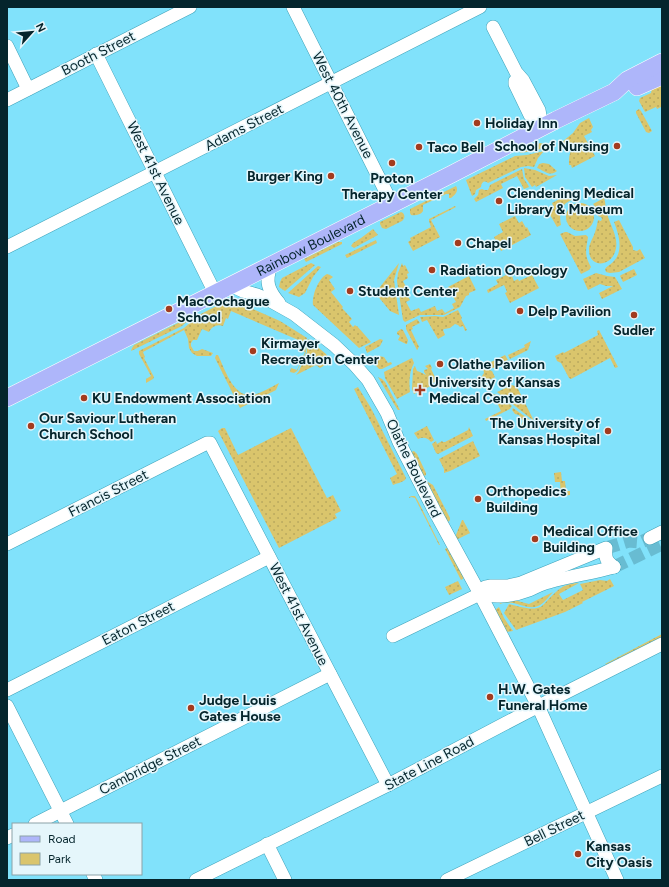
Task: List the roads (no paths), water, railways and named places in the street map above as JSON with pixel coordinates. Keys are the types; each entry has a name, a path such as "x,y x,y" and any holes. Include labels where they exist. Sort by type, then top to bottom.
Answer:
{"main road":[{"name":"Rainbow Boulevard","path":"614,92 627,80 662,62"},
{"name":"Rainbow Boulevard","path":"7,398 542,127 614,92 632,89 662,76"}],"street":[{"name":"Booth Street","path":"7,100 190,7"},
{"name":"West 40th Avenue","path":"293,7 392,204"},
{"name":"Adams Street","path":"7,247 480,7"},
{"path":"493,27 516,72 523,80 539,110 542,127"},
{"path":"7,46 28,89"},
{"name":"West 41st Avenue","path":"96,54 156,172 222,289"},
{"path":"271,265 268,273 269,289 283,308"},
{"name":"Olathe Boulevard","path":"222,289 242,291 257,295 283,308 334,345 359,368 368,380 387,413 399,442 434,510 480,594 538,706 617,880"},
{"name":"Francis Street","path":"7,544 207,443 210,443"},
{"name":"West 41st Avenue","path":"210,443 388,785"},
{"path":"650,538 662,532"},
{"path":"393,636 480,594 485,587 515,585 522,583 606,548 605,555 608,562 614,567 550,581 513,594 487,596 480,594"},
{"name":"Eaton Street","path":"7,690 269,557"},
{"name":"State Line Road","path":"196,880 388,785 538,706 662,644"},
{"name":"Cambridge Street","path":"37,823 330,674"},
{"path":"7,706 66,823"},
{"name":"Bell Street","path":"447,880 662,776"},
{"path":"267,844 285,880"}],"tunnel":[{"path":"606,548 629,541 641,542 650,538"},
{"path":"614,567 662,544"}],"place":[{"name":"Holiday Inn","path":"477,123"},
{"name":"School of Nursing","path":"617,146"},
{"name":"Taco Bell","path":"419,147"},
{"name":"Proton Therapy Center","path":"392,163"},
{"name":"Burger King","path":"331,176"},
{"name":"Clendening Medical Library & Museum","path":"499,201"},
{"name":"Chapel","path":"458,243"},
{"name":"Radiation Oncology","path":"432,270"},
{"name":"Student Center","path":"350,291"},
{"name":"MacCochague School","path":"169,309"},
{"name":"Delp Pavilion","path":"520,311"},
{"name":"Sudler","path":"634,315"},
{"name":"Kirmayer Recreation Center","path":"253,351"},
{"name":"Olathe Pavilion","path":"440,364"},
{"name":"University of Kansas Medical Center","path":"420,390"},
{"name":"KU Endowment Association","path":"84,398"},
{"name":"Our Saviour Lutheran Church School","path":"31,426"},
{"name":"The University of Kansas Hospital","path":"608,431"},
{"name":"Orthopedics Building","path":"478,499"},
{"name":"Medical Office Building","path":"535,539"},
{"name":"H.W. Gates Funeral Home","path":"490,697"},
{"name":"Judge Louis Gates House","path":"191,708"},
{"name":"Kansas City Oasis","path":"578,854"}]}
